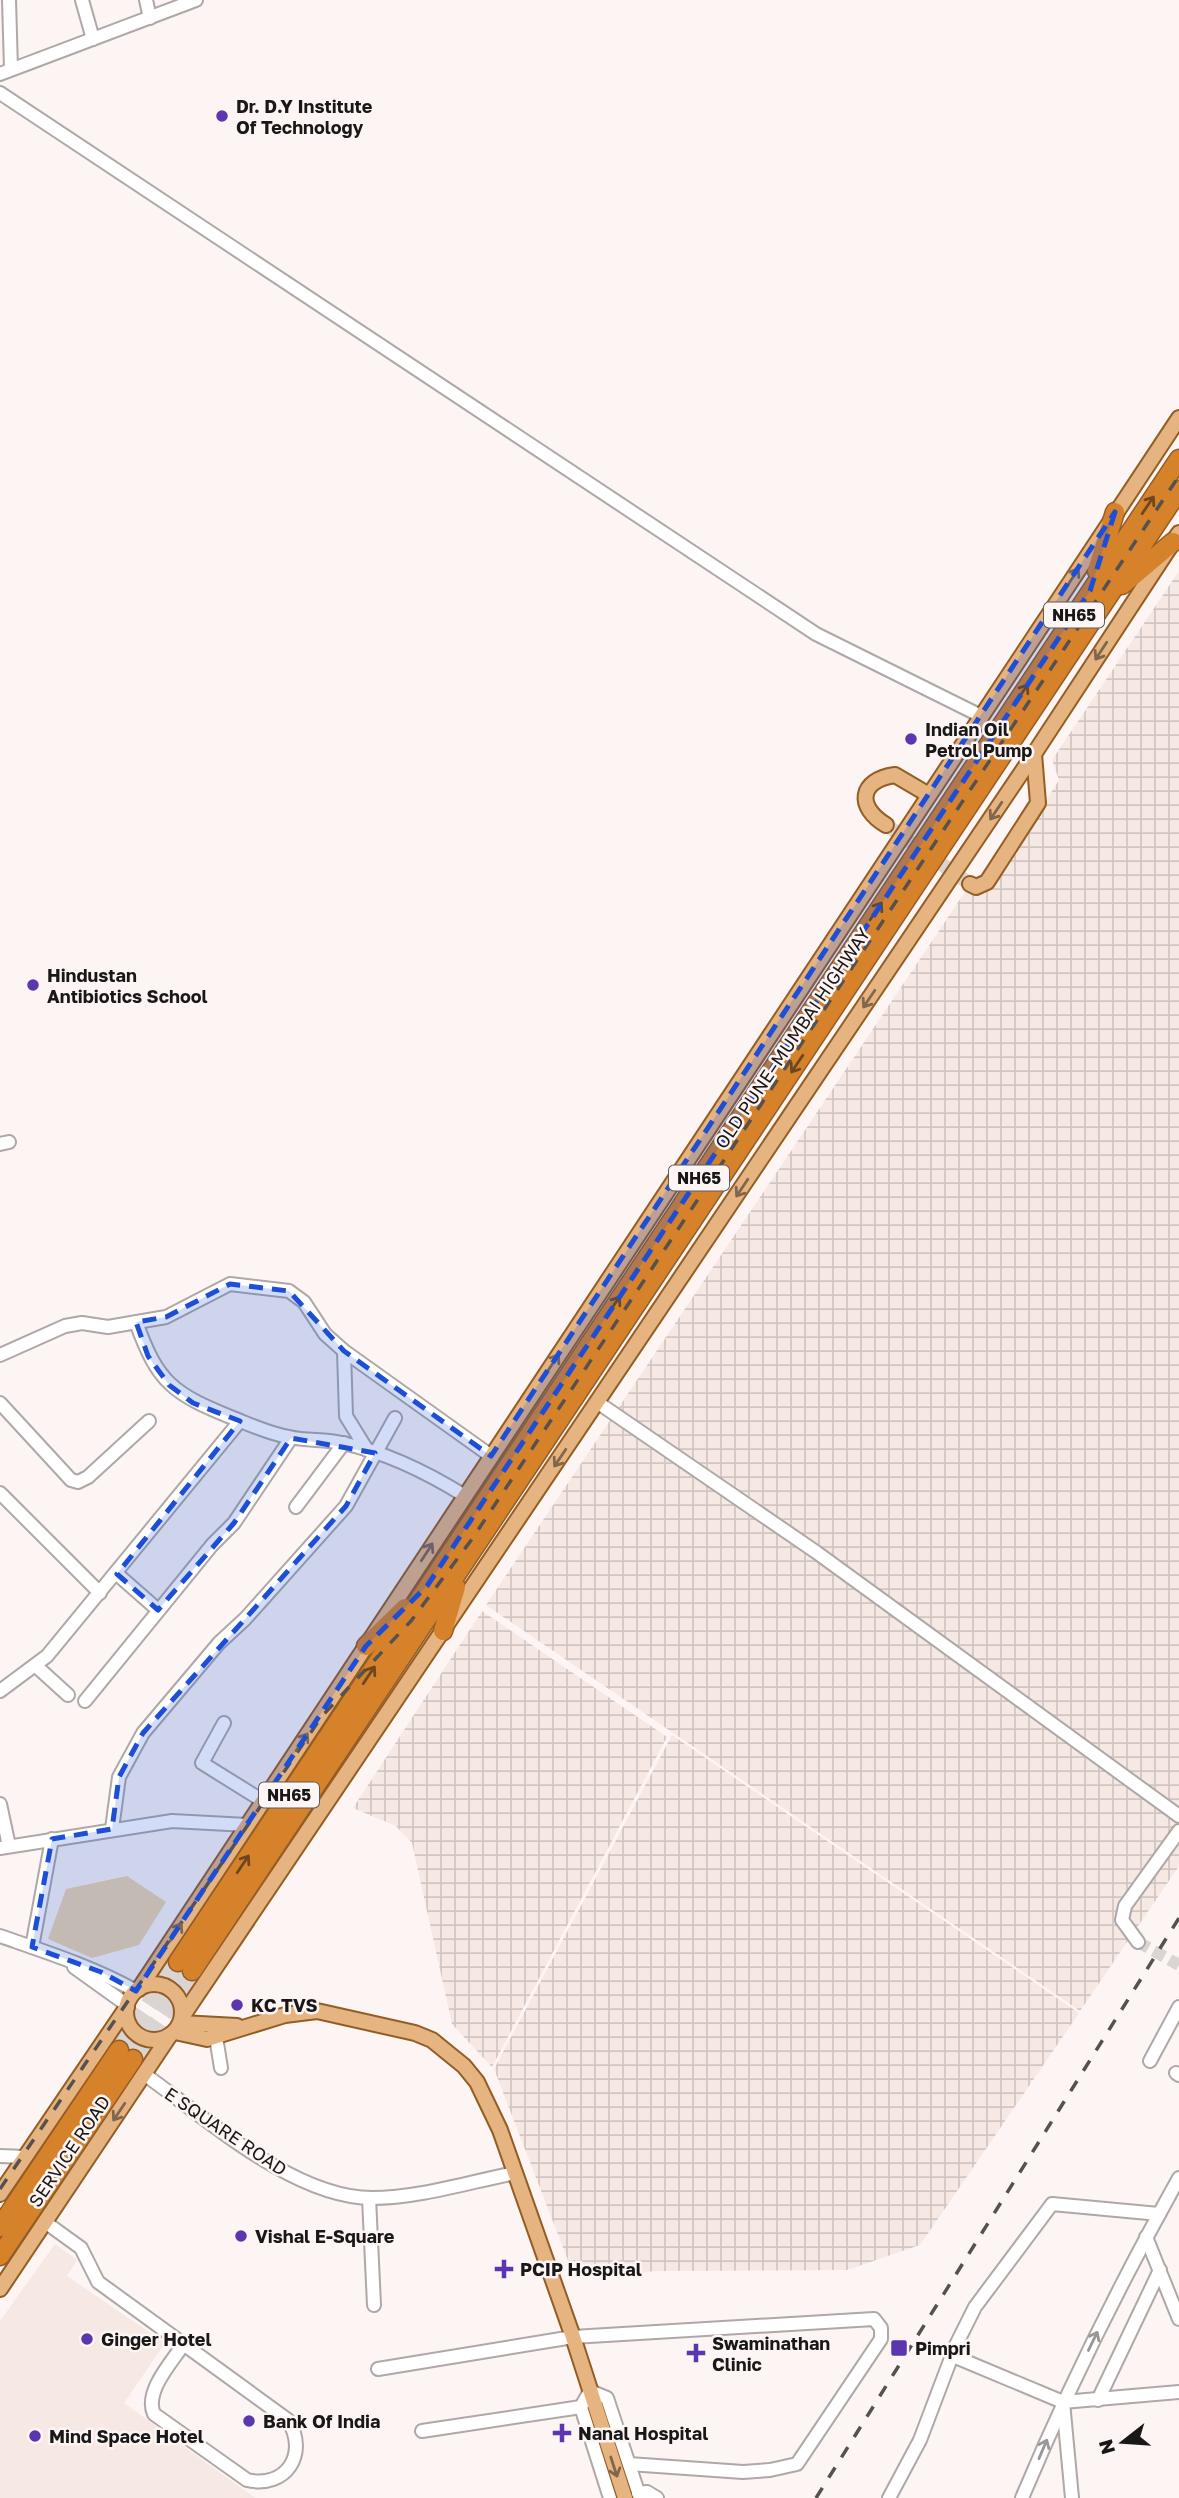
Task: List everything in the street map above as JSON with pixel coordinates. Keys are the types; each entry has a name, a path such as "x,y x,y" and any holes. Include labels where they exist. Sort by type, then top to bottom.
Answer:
{"highway":[{"name":"NH65","path":"1098,595 1179,459"},
{"name":"NH65","path":"1098,595 1179,490"},
{"path":"1098,595 1115,512"},
{"path":"1098,595 1176,537"},
{"name":"OLD PUNE–MUMBAI HIGHWAY","path":"428,1586 970,770 1098,595"},
{"name":"OLD PUNE–MUMBAI HIGHWAY","path":"461,1570 984,783 1098,595"},
{"path":"443,1631 461,1570"},
{"name":"NH65","path":"428,1586 185,1966 461,1570"},
{"path":"366,1646 428,1586"},
{"path":"0,2227 126,2054 0,2256"}],"main road":[{"path":"242,2027 177,2027 155,2040 139,2036 129,2023 127,2006 1179,418"},
{"path":"970,884 976,887 987,882 1038,803 1034,754 1176,537"},
{"name":"SERVICE ROAD","path":"0,2289 1034,754"},
{"path":"886,825 869,811 865,802 866,793 876,780 895,775 929,795"},
{"path":"137,1990 154,1984 170,1989 180,2001 177,2027"},
{"name":"SERVICE ROAD","path":"0,2194 127,2006"},
{"path":"177,2027 197,2039 216,2038 242,2027 300,2011 317,2011 400,2028 432,2040 464,2066 477,2082 500,2130 573,2337 604,2435 634,2496"}],"street":[{"path":"9,0 6,71 196,0"},
{"path":"82,0 93,39"},
{"path":"146,0 150,18"},
{"path":"0,93 816,634 981,716"},
{"path":"0,1354 65,1326 82,1323 108,1326 166,1317 230,1284 289,1290 304,1302 325,1334 344,1351 491,1456"},
{"path":"136,1322 148,1356 169,1385 193,1403 291,1438 344,1443 371,1452 439,1479 465,1496"},
{"path":"344,1351 346,1416 371,1452"},
{"path":"597,1402 816,1552 1179,1816"},
{"path":"0,1403 71,1480 78,1482 88,1477 149,1421"},
{"path":"112,1829 120,1777 143,1733 219,1643 245,1619 346,1506 371,1452 395,1418"},
{"path":"0,1691 36,1666 100,1594 240,1421"},
{"path":"85,1701 158,1610 234,1523 291,1438"},
{"path":"296,1507 344,1443"},
{"path":"0,1493 100,1594"},
{"path":"117,1574 158,1610"},
{"path":"36,1666 68,1695"},
{"path":"224,1723 202,1763 263,1801"},
{"path":"0,1804 4,1847 172,1821 247,1825"},
{"path":"1138,1942 1122,1920 1125,1906 1179,1831"},
{"path":"32,1947 52,1839"},
{"path":"0,1936 101,1972 137,1990"},
{"path":"68,1962 127,2006"},
{"path":"1150,2060 1179,2007"},
{"path":"216,2038 221,2068"},
{"name":"E SQUARE ROAD","path":"144,2074 277,2169 322,2188 369,2198 390,2198 515,2173"},
{"path":"0,2156 25,2157"},
{"path":"1023,2497 1063,2402 1146,2237 1179,2178"},
{"path":"369,2198 374,2305"},
{"path":"889,2498 920,2440 975,2307 1052,2203 1159,2214"},
{"path":"45,2222 76,2242 98,2282 288,2420 297,2449 296,2458 285,2475 265,2483 247,2480 154,2414 151,2407 152,2394 183,2345"},
{"path":"1146,2237 1174,2294 1179,2319"},
{"path":"1098,2400 1160,2270"},
{"path":"378,2369 573,2337 874,2319 881,2328 881,2339 797,2464 743,2472 629,2464"},
{"path":"953,2356 1063,2402 1179,2392"},
{"path":"610,2498 581,2407 590,2391 607,2398 629,2464 634,2496 647,2492 657,2498"},
{"path":"1063,2402 1072,2498"},
{"path":"422,2431 581,2407"}],"highlighted area":[{"path":"1115,512 1090,591 427,1586 366,1646 136,1991 101,1972 32,1947 52,1839 112,1829 119,1777 143,1733 346,1506 375,1453 291,1438 234,1523 158,1610 117,1574 240,1421 193,1403 169,1385 148,1356 136,1322 166,1317 230,1284 289,1291 344,1351 491,1456"}],"shaded area":[{"path":"1179,571 1179,1866 1080,2011 486,1605 967,889 976,893 990,888 1059,780 1052,760"},
{"path":"482,1611 667,1737 492,2067 452,2024 412,1843 396,1826 353,1808"},
{"path":"672,1735 1079,2013 920,2245 847,2270 660,2271 574,2276 494,2069"},
{"path":"127,1876 166,1902 139,1945 92,1958 48,1939 66,1889"},
{"path":"55,2244 77,2260 67,2276 165,2343 124,2403 255,2498 0,2498 0,2321"}],"tunnel":[{"path":"886,825 970,884"},
{"path":"1138,1942 1179,1965"},
{"path":"119,2050 178,1962"},
{"path":"133,2059 192,1971"}],"railway":[{"path":"0,2189 322,1716 411,1621 472,1539 1179,476"},
{"path":"816,2498 1179,1918"}],"place":[{"name":"Dr. D.Y Institute Of Technology","path":"222,116"},
{"name":"Indian Oil Petrol Pump","path":"911,739"},
{"name":"Hindustan Antibiotics School","path":"33,985"},
{"name":"KC TVS","path":"237,2005"},
{"name":"Vishal E-Square","path":"241,2236"},
{"name":"PCIP Hospital","path":"504,2269"},
{"name":"Ginger Hotel","path":"87,2339"},
{"name":"Pimpri","path":"899,2348"},
{"name":"Swaminathan Clinic","path":"696,2353"},
{"name":"Bank Of India","path":"249,2421"},
{"name":"Nanal Hospital","path":"562,2433"},
{"name":"Mind Space Hotel","path":"35,2436"}]}
